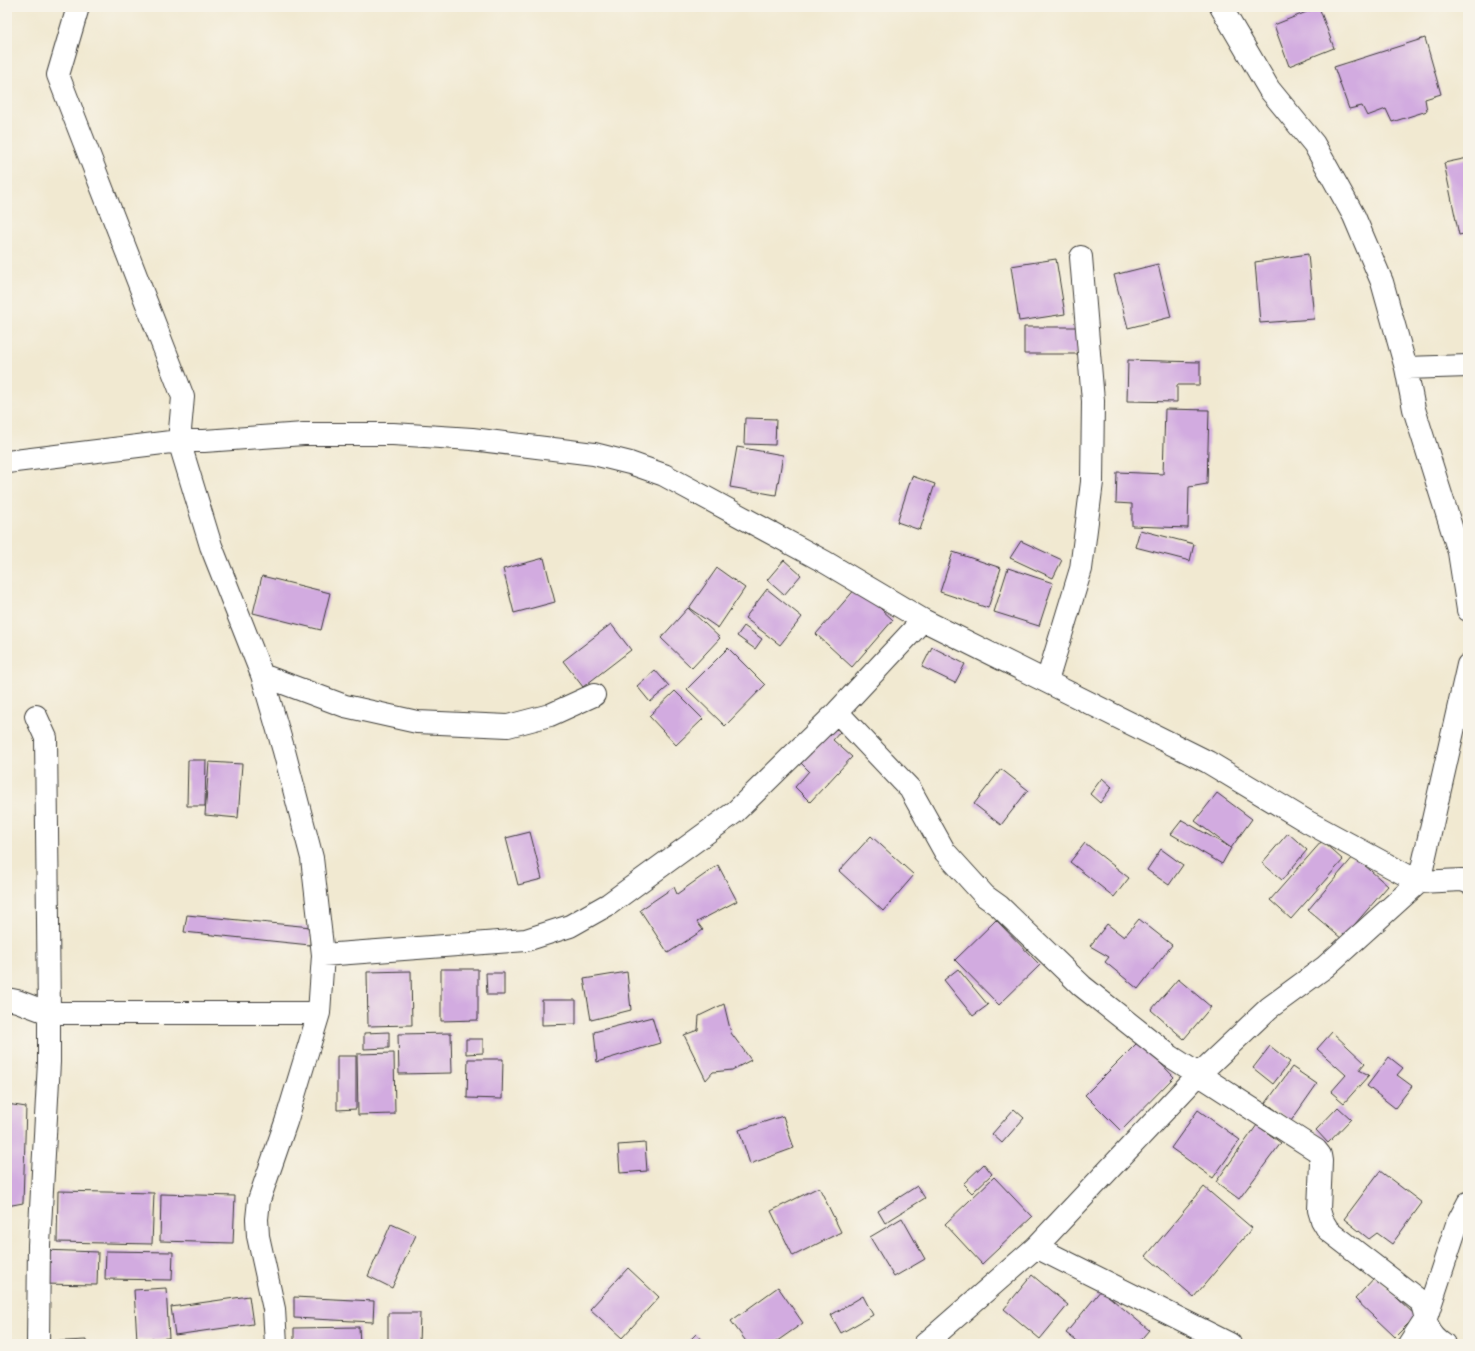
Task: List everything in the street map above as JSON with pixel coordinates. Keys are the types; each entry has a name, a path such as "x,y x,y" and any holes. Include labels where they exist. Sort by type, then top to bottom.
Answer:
{"street":[{"path":"78,7 58,75 183,397 179,441 210,546 262,675 312,858 323,955 319,1013 286,1122 259,1200 257,1219 258,1236 274,1309 276,1344"},
{"path":"1221,7 1269,90 1314,144 1354,216 1382,282 1406,368 1414,409 1459,552 1468,610"},
{"path":"1047,681 1081,569 1092,482 1093,401 1081,257"},
{"path":"1406,368 1468,366"},
{"path":"7,462 179,441 204,441 304,434 393,434 472,440 594,454 630,463 664,475 825,562 923,620 1208,762 1308,822 1419,882 1466,879"},
{"path":"323,955 526,940 570,926 609,904 735,812 837,712 923,620"},
{"path":"926,1344 1036,1247 1198,1076 1269,1008 1325,967 1419,882 1468,665"},
{"path":"262,675 346,706 417,722 508,726 550,715 594,695"},
{"path":"837,712 910,789 945,852 985,896 999,906 1082,986 1170,1056 1198,1076 1316,1150 1320,1155 1321,1161 1319,1210 1322,1220 1328,1230 1420,1301 1425,1309 1428,1327 1437,1339 1444,1344"},
{"path":"36,716 46,738 49,1013 49,1062 39,1245 38,1344"},
{"path":"7,999 49,1013 319,1013"},
{"path":"1409,1344 1426,1318 1457,1224 1468,1203"},
{"path":"1036,1247 1230,1344"}],"building":[{"path":"1319,7 1334,48 1289,66 1274,25"},
{"path":"1425,38 1441,94 1425,99 1427,111 1392,122 1386,109 1367,116 1362,106 1349,109 1334,67"},
{"path":"1468,158 1468,233 1459,235 1444,163"},
{"path":"1308,254 1314,319 1260,323 1255,262"},
{"path":"1056,259 1065,314 1019,321 1011,266"},
{"path":"1158,264 1171,317 1128,328 1114,275"},
{"path":"1024,327 1078,327 1078,354 1024,354"},
{"path":"1128,360 1200,362 1200,385 1177,385 1177,402 1127,401"},
{"path":"1165,409 1209,410 1207,484 1189,487 1188,528 1132,526 1132,504 1116,503 1117,472 1163,474"},
{"path":"745,418 776,419 775,445 744,444"},
{"path":"737,447 783,455 776,495 730,487"},
{"path":"912,476 935,484 920,530 897,522"},
{"path":"1140,530 1194,544 1190,561 1135,547"},
{"path":"1021,541 1062,560 1053,578 1010,558"},
{"path":"953,552 1001,568 988,608 940,592"},
{"path":"544,558 555,602 514,613 503,569"},
{"path":"784,560 801,575 784,595 767,580"},
{"path":"717,568 745,588 718,628 689,608"},
{"path":"1008,568 1053,583 1039,626 994,612"},
{"path":"262,576 330,593 321,630 253,613"},
{"path":"857,587 893,620 852,667 816,634"},
{"path":"767,589 802,617 780,645 745,618"},
{"path":"688,608 720,638 692,668 661,638"},
{"path":"611,624 631,650 583,687 563,661"},
{"path":"744,626 762,639 755,649 737,636"},
{"path":"932,647 965,664 955,683 922,667"},
{"path":"728,648 765,685 725,726 687,689"},
{"path":"655,670 669,686 650,702 637,686"},
{"path":"675,691 703,719 676,745 649,716"},
{"path":"830,722 840,732 833,740 852,757 810,802 795,787 809,771 796,758"},
{"path":"188,760 206,760 205,806 187,806"},
{"path":"209,762 242,764 238,818 205,815"},
{"path":"1001,769 1028,790 1001,825 974,804"},
{"path":"1102,778 1112,787 1100,803 1090,794"},
{"path":"1217,793 1252,819 1231,848 1195,821"},
{"path":"1182,820 1231,848 1222,864 1171,834"},
{"path":"530,832 542,879 518,885 506,838"},
{"path":"1288,833 1307,850 1282,880 1262,863"},
{"path":"871,836 914,875 883,911 839,871"},
{"path":"1322,841 1343,860 1291,919 1270,900"},
{"path":"1085,843 1129,878 1114,897 1070,862"},
{"path":"1161,849 1183,865 1169,885 1147,870"},
{"path":"1354,856 1388,886 1342,939 1308,910"},
{"path":"718,865 737,901 697,922 703,930 668,953 640,910 674,887 677,894"},
{"path":"187,915 311,927 310,945 184,932"},
{"path":"1139,919 1172,945 1138,989 1105,962 1109,957 1090,946 1107,924 1124,937"},
{"path":"996,920 1040,965 999,1005 955,960"},
{"path":"441,969 478,969 478,1020 441,1021"},
{"path":"958,969 988,1005 973,1016 944,980"},
{"path":"411,971 412,1025 368,1026 367,972"},
{"path":"627,972 631,1010 591,1020 584,979"},
{"path":"486,973 504,973 504,995 487,995"},
{"path":"1178,979 1211,1007 1184,1039 1151,1010"},
{"path":"542,1000 576,1000 576,1024 542,1025"},
{"path":"724,1004 731,1033 751,1060 732,1070 713,1072 706,1080 684,1035 698,1030 699,1016"},
{"path":"652,1017 660,1043 597,1062 594,1032"},
{"path":"389,1032 389,1048 364,1049 364,1033"},
{"path":"1332,1032 1365,1063 1359,1070 1369,1075 1344,1103 1331,1092 1346,1075 1317,1049"},
{"path":"451,1033 452,1073 399,1074 398,1034"},
{"path":"466,1039 483,1039 483,1053 466,1054"},
{"path":"1139,1041 1174,1077 1121,1131 1085,1095"},
{"path":"1270,1046 1290,1062 1273,1084 1253,1068"},
{"path":"394,1053 395,1114 358,1115 357,1054"},
{"path":"337,1056 356,1056 356,1109 337,1110"},
{"path":"1389,1057 1403,1068 1397,1075 1412,1086 1395,1108 1367,1086"},
{"path":"468,1059 503,1059 502,1099 467,1098"},
{"path":"1292,1067 1317,1084 1291,1121 1266,1103"},
{"path":"7,1104 26,1107 23,1203 7,1206"},
{"path":"1338,1107 1351,1119 1328,1143 1316,1130"},
{"path":"1014,1109 1024,1118 1002,1143 992,1134"},
{"path":"1198,1110 1240,1140 1213,1178 1171,1148"},
{"path":"783,1116 794,1148 750,1164 739,1130"},
{"path":"1257,1125 1281,1143 1239,1199 1216,1182"},
{"path":"645,1143 647,1171 620,1173 618,1145"},
{"path":"984,1164 992,1174 972,1193 963,1184"},
{"path":"1380,1171 1422,1203 1392,1244 1377,1233 1369,1239 1344,1219"},
{"path":"994,1177 1032,1217 982,1264 945,1224"},
{"path":"917,1186 925,1198 885,1223 878,1211"},
{"path":"819,1187 841,1232 793,1256 771,1211"},
{"path":"1204,1187 1252,1228 1194,1297 1146,1256"},
{"path":"58,1191 154,1193 152,1244 57,1242"},
{"path":"161,1194 235,1196 233,1243 160,1241"},
{"path":"902,1218 925,1259 894,1277 870,1237"},
{"path":"391,1224 416,1235 392,1288 368,1276"},
{"path":"43,1250 98,1252 97,1285 42,1284"},
{"path":"106,1251 173,1252 172,1280 105,1279"},
{"path":"628,1268 659,1297 622,1338 590,1309"},
{"path":"1032,1275 1068,1305 1040,1339 1004,1309"},
{"path":"1375,1277 1416,1316 1395,1337 1355,1299"},
{"path":"778,1287 803,1323 773,1344 748,1344 731,1321"},
{"path":"166,1288 169,1338 137,1340 134,1290"},
{"path":"1101,1290 1149,1330 1137,1344 1080,1344 1066,1333"},
{"path":"249,1296 253,1324 175,1335 171,1307"},
{"path":"863,1296 873,1315 841,1333 831,1315"},
{"path":"294,1297 374,1301 373,1322 294,1318"},
{"path":"388,1313 420,1313 419,1344 388,1344"},
{"path":"359,1327 360,1344 294,1344 294,1328"},
{"path":"696,1334 705,1344 686,1344"},
{"path":"86,1340 86,1344 45,1344 45,1342"}]}
